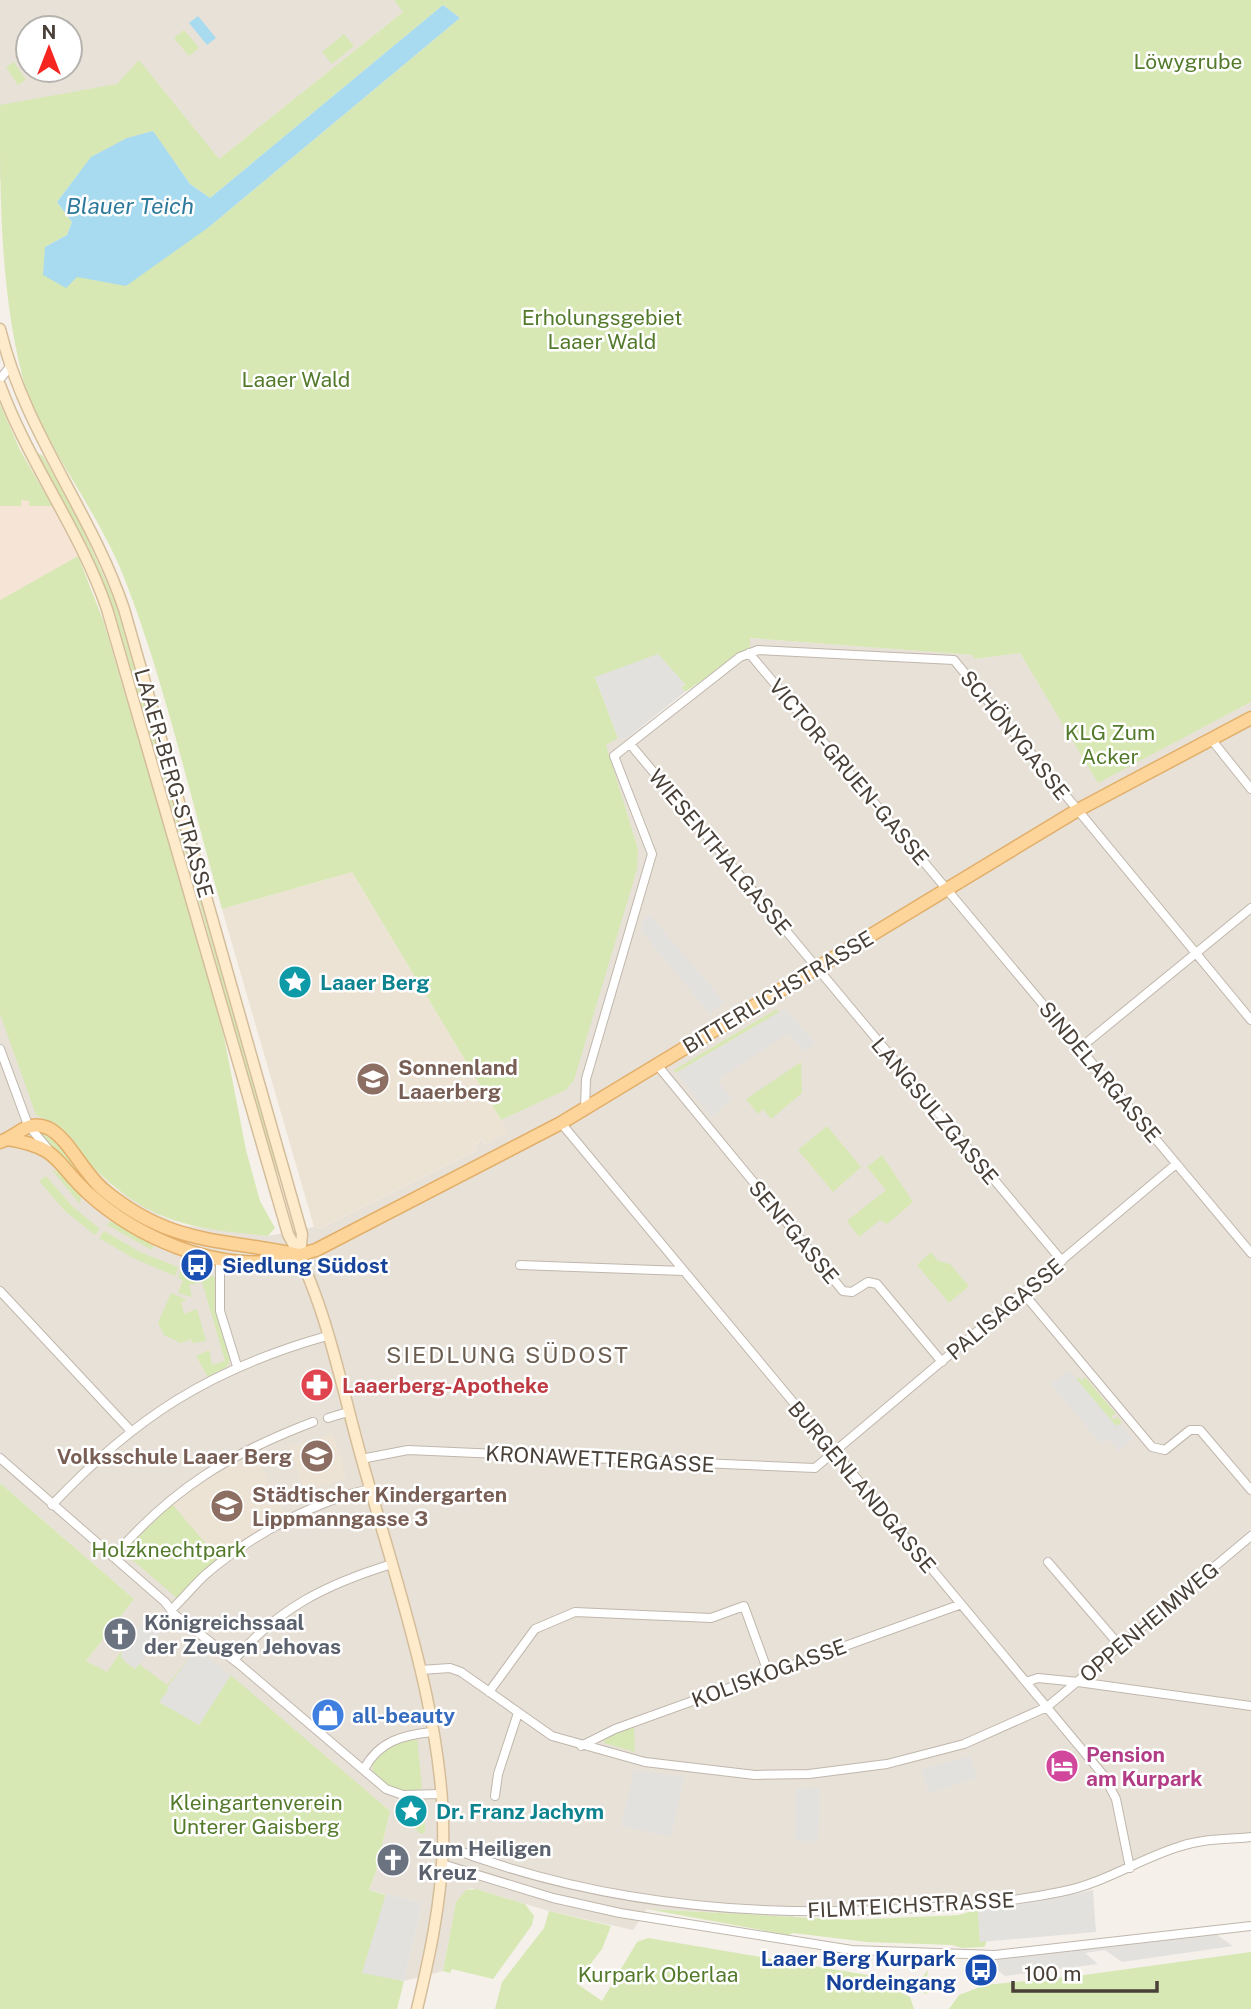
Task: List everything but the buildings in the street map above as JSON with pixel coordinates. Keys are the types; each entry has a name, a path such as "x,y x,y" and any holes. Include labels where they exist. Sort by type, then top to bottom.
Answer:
{"main road":[{"name":"LAAER-BERG-STRASSE","path":"0,329 3,356 40,440 89,525 124,609 302,1234 300,1255"},
{"name":"LAAER-BERG-STRASSE","path":"0,385 26,447 73,530 97,582 288,1234 300,1255 327,1336 420,1670 432,1732 443,1845 434,1937 416,2009"},
{"name":"BITTERLICHSTRASSE","path":"50,1150 88,1193 127,1222 162,1239 220,1259 262,1262 282,1261 327,1246 561,1123 657,1066 812,964 949,891 1076,811 1251,718"},
{"path":"4,1141 28,1125 46,1127 57,1135 96,1184 150,1221 203,1241 300,1255"},
{"path":"4,1141 50,1150"}],"street":[{"path":"0,379 9,368"},
{"name":"SCHÖNYGASSE","path":"750,653 758,650 954,660 1251,1020"},
{"path":"585,1108 586,1079 652,854 614,756 740,657 750,653"},
{"name":"VICTOR-GRUEN-GASSE","path":"750,653 949,891"},
{"path":"1211,739 1251,789"},
{"name":"WIESENTHALGASSE","path":"630,744 812,964"},
{"name":"SINDELARGASSE","path":"949,891 1251,1253"},
{"path":"1080,1048 1197,955 1251,908"},
{"name":"LANGSULZGASSE","path":"812,964 1062,1261"},
{"path":"0,1049 28,1125 50,1150"},
{"name":"SENFGASSE","path":"657,1066 843,1290 849,1293 868,1282 877,1284 942,1362"},
{"name":"BURGENLANDGASSE","path":"561,1123 958,1605 1026,1682 1114,1793 1129,1868"},
{"name":"PALISAGASSE","path":"832,1452 1024,1294 1176,1164"},
{"path":"220,1259 220,1311 237,1366"},
{"path":"520,1265 683,1271"},
{"path":"0,1291 130,1430"},
{"path":"1024,1294 1152,1447 1165,1450 1190,1430 1200,1430 1251,1490"},
{"path":"52,1505 130,1430 171,1400 237,1366 327,1336"},
{"path":"328,1418 348,1412"},
{"path":"113,1557 149,1519 198,1476 245,1451 313,1422"},
{"name":"KRONAWETTERGASSE","path":"361,1459 408,1450 809,1470 832,1452"},
{"path":"0,1458 171,1610 386,1789 399,1795 440,1794"},
{"path":"350,1494 370,1489"},
{"path":"171,1610 205,1576 247,1542 286,1519 335,1499"},
{"name":"OPPENHEIMWEG","path":"420,1670 450,1668 461,1672 552,1736 645,1762 755,1775 809,1774 887,1763 953,1747 1046,1707 1251,1536"},
{"path":"1048,1562 1120,1646"},
{"path":"234,1660 275,1620 314,1593 354,1575 392,1564"},
{"name":"KOLISKOGASSE","path":"581,1746 615,1729 958,1605"},
{"path":"489,1692 535,1629 575,1612 711,1618 744,1606 768,1672"},
{"path":"1026,1682 1038,1678 1078,1682 1251,1706"},
{"path":"495,1796 498,1774 518,1713"},
{"path":"364,1769 371,1757 388,1742 409,1734 432,1732"},
{"name":"FILMTEICHSTRASSE","path":"443,1845 515,1871 613,1894 675,1905 826,1913 1010,1901 1091,1885 1178,1846 1202,1840 1251,1837"},
{"name":"FILMTEICHSTRASSE","path":"442,1864 553,1898 621,1913 852,1950 995,1955 1251,1926"}],"shaded area":[{"path":"0,0 394,0 404,11 218,160 0,180"},
{"path":"21,500 29,500 30,506 52,506 78,556 0,600 0,506 20,506"},
{"path":"749,638 974,655 975,659 1020,653 1098,782 1251,702 1251,1840 1194,1843 1100,1882 1010,1901 795,1912 794,1917 647,1909 633,1930 549,1911 472,1888 466,1890 456,1902 443,1971 404,1981 422,1903 369,1890 390,1811 196,1649 159,1702 86,1661 134,1599 0,1483 0,988 48,1120 65,1131 98,1173 117,1190 182,1225 268,1236 321,1228 477,1150 475,1145 483,1140 485,1145 507,1132 501,1120 565,1090 638,849 605,744 618,738 626,739 750,648"},
{"path":"658,654 685,684 681,687 685,692 626,739 618,738 595,677"},
{"name":"Sonnenland Laaerberg","path":"352,872 508,1132 486,1145 483,1140 475,1144 477,1150 321,1228 314,1227 222,909"},
{"path":"650,915 725,1003 709,1013 641,931 643,920"},
{"path":"785,1009 815,1043 805,1052 788,1033 717,1080 732,1099 711,1117 677,1073"},
{"path":"1069,1370 1116,1426 1120,1424 1133,1439 1118,1451 1110,1441 1106,1440 1101,1444 1051,1384"},
{"name":"Volksschule Laaer Berg","path":"333,1434 346,1478 304,1491 289,1447"},
{"name":"Städtischer Kindergarten Lippmanngasse 3","path":"254,1451 284,1514 218,1558 172,1504 204,1480"},
{"path":"147,1618 152,1622 156,1618 167,1626 157,1638 161,1642 153,1653 149,1651 135,1669 121,1657 122,1650"},
{"path":"196,1649 231,1675 199,1725 159,1702"},
{"path":"970,1756 977,1777 929,1793 921,1769"},
{"path":"634,1770 684,1777 671,1837 621,1826"},
{"path":"820,1788 818,1841 795,1841 796,1789"},
{"path":"1093,1890 1096,1932 980,1942 978,1909 1036,1902"},
{"path":"386,1894 422,1903 404,1981 362,1973"},
{"path":"1213,1932 1233,1946 1122,1962 1105,1950 1085,1953 1098,1964 1005,1976 985,1961"}],"green space":[{"name":"Erholungsgebiet Laaer Wald","path":"394,0 1251,0 1251,702 1098,783 1020,653 974,659 973,655 750,638 750,648 685,692 681,687 685,685 595,677 618,738 606,745 638,849 637,869 574,1080 566,1090 501,1120 352,872 222,909 166,705 127,585 105,536 50,442 27,393 11,323 3,250 0,105 117,84 139,60 219,159 403,12","holes":["443,5 460,18 209,227 76,277 45,247 67,235 72,222 57,202 91,157 127,138 153,131 190,184 210,198"]},
{"path":"184,30 199,48 189,56 174,38"},
{"path":"344,34 354,46 332,64 322,52"},
{"path":"14,62 14,79 6,67"},
{"path":"0,404 20,450 52,506 29,506 29,501 21,500 21,506 0,506"},
{"path":"35,451 43,456 77,516 115,601 282,1186 260,1122 112,604 88,547"},
{"path":"78,556 103,620 201,950 224,1037 246,1150 260,1201 275,1228 268,1236 220,1231 178,1222 140,1205 121,1192 95,1169 63,1129 36,1115 0,1014 0,600"},
{"path":"777,1009 779,1012 675,1073 674,1070"},
{"path":"801,1062 802,1093 771,1119 763,1109 758,1114 746,1099"},
{"path":"827,1126 861,1167 833,1192 798,1150"},
{"path":"38,1131 58,1143 77,1170 74,1171"},
{"path":"882,1155 913,1202 887,1224 880,1220 859,1237 847,1221 886,1190 867,1167"},
{"path":"52,1170 58,1172 81,1197 80,1204"},
{"path":"46,1176 72,1206 100,1229 95,1235 65,1211 39,1181"},
{"path":"110,1221 154,1246 152,1250 107,1225"},
{"path":"104,1231 140,1252 178,1267 175,1276 133,1258 99,1238"},
{"path":"931,1252 938,1261 950,1264 969,1286 949,1303 917,1265"},
{"path":"181,1267 215,1277 216,1308 230,1359 228,1366 208,1377 196,1356 209,1350 212,1365 225,1361 202,1282 189,1285 192,1297 178,1293 183,1280 178,1278"},
{"path":"171,1293 187,1300 181,1302 184,1314 197,1309 206,1341 192,1343 191,1339 181,1343 164,1335 158,1323"},
{"path":"1078,1377 1082,1381 1085,1377 1116,1414 1111,1416 1114,1420 1117,1417 1122,1422 1116,1427 1076,1379"},
{"name":"Kleingartenverein Unterer Gaisberg","path":"0,1483 134,1599 86,1661 107,1672 122,1650 124,1661 135,1669 139,1664 167,1685 196,1649 233,1677 390,1811 369,1890 386,1895 363,1972 404,1981 397,2009 0,2009"},
{"name":"Holzknechtpark","path":"172,1504 218,1558 177,1598 123,1552"},
{"path":"634,1727 635,1752 604,1743 605,1738"},
{"path":"417,1737 422,1788 409,1792 389,1786 373,1772 372,1763 394,1743"},
{"path":"424,1805 425,1832 421,1834 397,1812 399,1806"},
{"path":"476,1889 525,1904 534,1916 532,1925 493,1979 452,1969 450,1973 443,1971 456,1902 466,1890"},
{"path":"647,1909 849,1920 959,1915 978,1909 980,1942 986,1941 986,1944 984,1947 962,1948 952,1945 867,1942 793,1933 788,1935"},
{"name":"Kurpark Oberlaa","path":"549,1911 611,1926 602,1949 576,1983 602,2001 637,1942 648,1938 867,1975 910,1997 914,2009 495,2009 502,1982 544,1928"},
{"path":"1251,1952 1251,2009 949,2009 959,1995 985,1985 1077,1976"},
{"path":"928,1970 926,1983 930,1991 926,1994 919,1991 916,1985"}],"water":[{"name":"Blauer Teich","path":"443,5 460,18 209,227 126,286 77,277 66,288 43,275 45,247 67,235 72,222 57,202 91,157 127,138 153,131 190,184 210,198"},
{"path":"198,16 216,38 207,45 189,23"}],"place":[{"name":"Laaer Berg","path":"295,982"},
{"name":"Sonnenland Laaerberg","path":"373,1079"},
{"name":"Siedlung Südost","path":"197,1265"},
{"name":"Laaerberg-Apotheke","path":"317,1385"},
{"name":"Volksschule Laaer Berg","path":"317,1456"},
{"name":"Städtischer Kindergarten Lippmanngasse 3","path":"227,1506"},
{"name":"Königreichssaal der Zeugen Jehovas","path":"120,1634"},
{"name":"all-beauty","path":"328,1715"},
{"name":"Pension am Kurpark","path":"1062,1766"},
{"name":"Dr. Franz Jachym","path":"411,1811"},
{"name":"Zum Heiligen Kreuz","path":"393,1860"},
{"name":"Laaer Berg Kurpark Nordeingang","path":"981,1970"}],"district":[{"name":"SIEDLUNG SÜDOST","path":"508,1354"}],"park label":[{"name":"Löwygrube","path":"1188,61"},
{"name":"Laaer Wald","path":"296,379"},
{"name":"KLG Zum Acker","path":"1110,744"}]}
